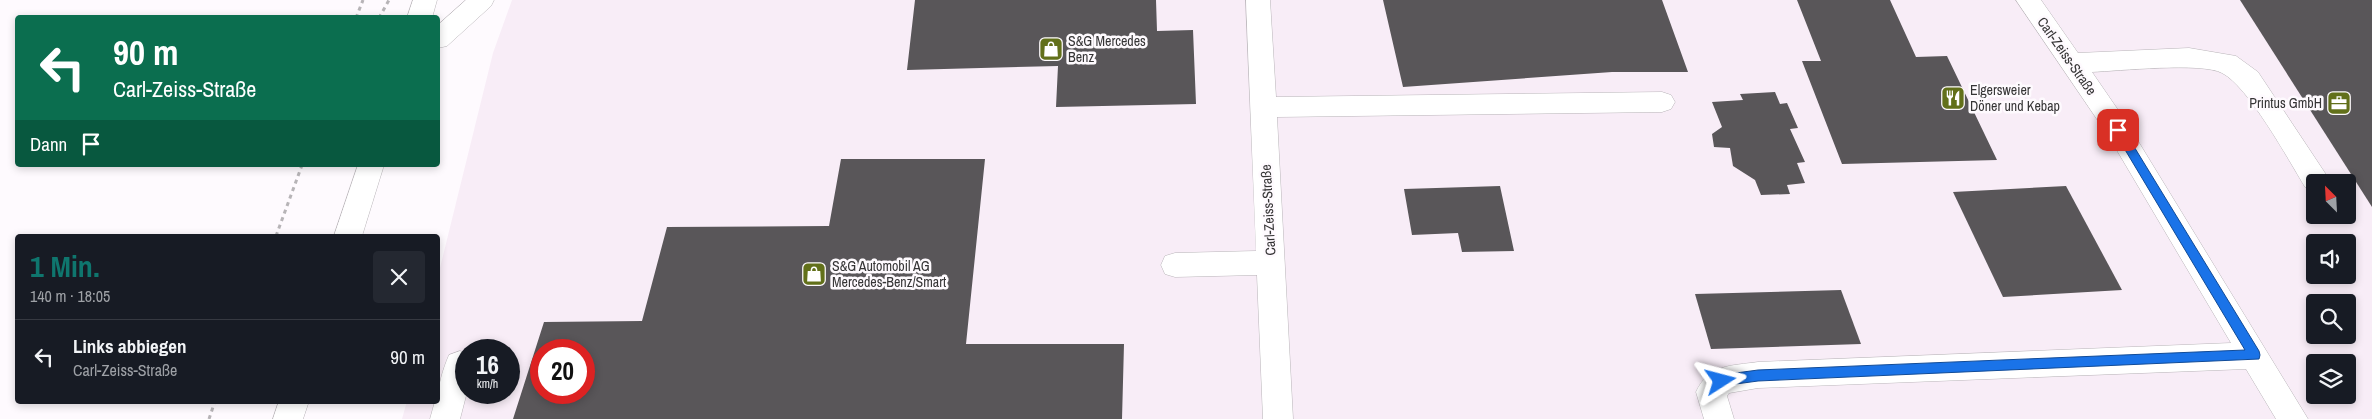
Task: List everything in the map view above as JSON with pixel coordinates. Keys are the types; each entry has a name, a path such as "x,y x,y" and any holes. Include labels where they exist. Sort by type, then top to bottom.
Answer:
{"street":[{"path":"420,15 425,0"},
{"path":"440,37 482,0"},
{"name":"Carl-Zeiss-Straße","path":"1258,0 1278,419"},
{"name":"Carl-Zeiss-Straße","path":"2028,0 2118,130 2293,419"},
{"path":"2072,63 2189,58 2227,62 2250,79 2312,174"},
{"path":"1263,107 1662,102"},
{"path":"349,234 370,167"},
{"path":"1175,265 1270,263"},
{"path":"1719,419 1711,392 1721,381 1758,375 2254,355"},
{"path":"445,419 455,382"},
{"path":"288,419 293,404"}],"path":[{"path":"357,15 363,0"},
{"path":"381,15 389,0"},
{"path":"277,234 301,167"},
{"path":"209,419 214,404"}],"shaded area":[{"path":"512,0 2372,0 2372,419 402,419 406,404 440,404 440,268 493,53"}],"building":[{"name":"S&G Mercedes Benz","path":"915,0 1156,0 1157,31 1193,30 1196,104 1056,107 1058,66 907,70"},
{"path":"1383,0 1662,0 1688,72 1612,72 1403,87"},
{"path":"1797,0 1890,0 1916,57 1947,56 1997,160 1842,164 1802,61 1821,61"},
{"name":"Printus GmbH","path":"2240,0 2372,0 2372,207 2356,182 2356,174 2351,174"},
{"path":"1775,92 1780,104 1787,103 1798,128 1790,129 1805,162 1797,163 1805,183 1787,185 1790,194 1761,195 1755,180 1733,166 1730,148 1714,147 1712,134 1722,127 1712,102 1743,100 1740,94"},
{"name":"S&G Automobil AG Mercedes-Benz/Smart","path":"841,159 985,159 966,344 1124,344 1122,419 513,419 518,404 520,404 520,397 530,366 530,404 595,404 595,339 539,339 544,322 642,321 667,227 829,226"},
{"path":"1500,186 1514,251 1462,252 1458,233 1412,235 1404,189"},
{"path":"2066,186 2122,290 2003,297 1953,192"},
{"path":"1841,290 1861,344 1711,349 1695,294"}],"place":[{"name":"S&G Mercedes Benz","path":"1051,49"},
{"name":"Elgersweier Döner und Kebap","path":"1953,98"},
{"name":"Printus GmbH","path":"2339,103"},
{"name":"S&G Automobil AG Mercedes-Benz/Smart","path":"814,274"}],"route":[{"path":"1721,381 1758,375 2254,355 2118,130"}]}
